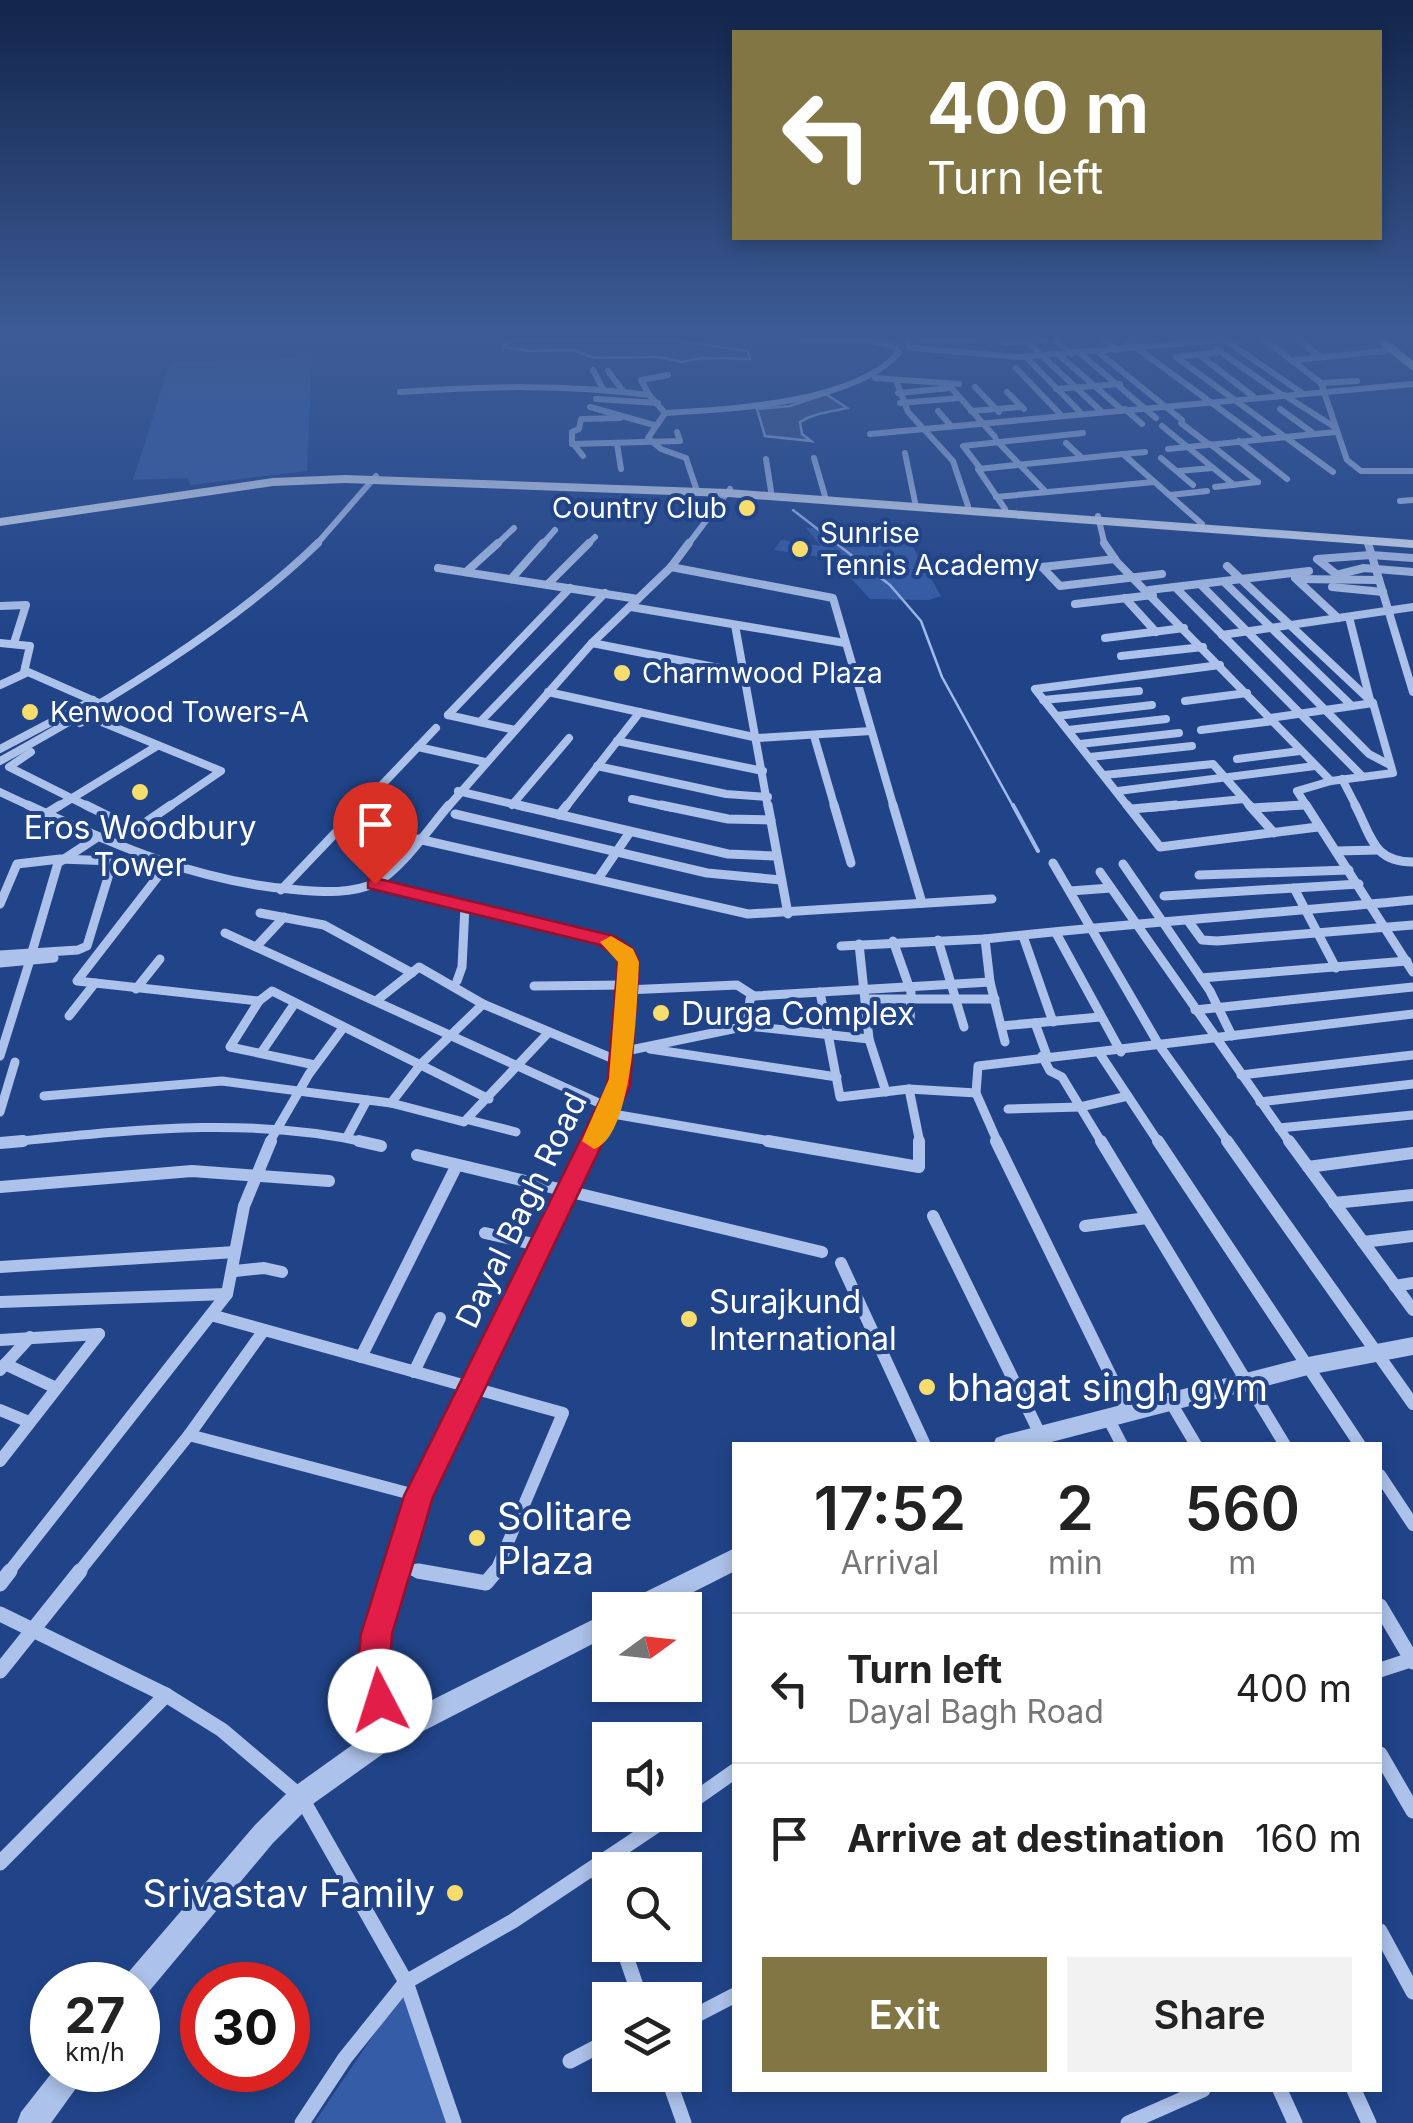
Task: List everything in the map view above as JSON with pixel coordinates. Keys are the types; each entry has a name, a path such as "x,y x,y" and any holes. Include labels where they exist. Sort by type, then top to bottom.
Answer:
{"main road":[{"path":"0,520 273,482 375,478 771,492 1004,509 1369,548 1413,543"},
{"path":"729,491 1413,543"}],"street":[{"path":"572,439 584,456"},
{"path":"649,439 686,458 698,490"},
{"path":"572,444 654,444 679,439"},
{"path":"934,439 946,451 959,476 968,506"},
{"path":"996,439 1046,492"},
{"path":"996,439 963,446 1004,509"},
{"path":"1178,439 1234,484"},
{"path":"1170,495 1258,482 1203,439"},
{"path":"1168,448 1248,439"},
{"path":"1289,439 1333,472"},
{"path":"1338,439 1345,458 1358,470 1413,471"},
{"path":"1238,440 1287,479"},
{"path":"1066,443 1082,458"},
{"path":"617,444 621,469"},
{"path":"980,468 1145,452"},
{"path":"906,453 915,502"},
{"path":"1123,454 1202,524"},
{"path":"814,458 824,496"},
{"path":"1162,458 1193,485"},
{"path":"766,460 771,492"},
{"path":"1178,472 1214,468"},
{"path":"0,762 264,593 331,533 375,478"},
{"path":"996,497 1154,482"},
{"path":"0,792 166,866 281,890 345,890 375,884 387,876 592,643 670,566 729,491"},
{"path":"1400,501 1413,500"},
{"path":"1099,518 1104,544 1115,560 1331,781"},
{"path":"466,572 514,528"},
{"path":"511,578 555,530"},
{"path":"548,584 595,537"},
{"path":"1379,580 1336,575 1318,559 1369,548 1413,558"},
{"path":"1369,548 1413,692"},
{"path":"1115,560 1042,568 1060,586 1162,574"},
{"path":"670,566 830,596 922,903"},
{"path":"1228,566 1372,702"},
{"path":"438,568 638,599"},
{"path":"1076,604 1242,580 1376,569 1413,572"},
{"path":"1294,576 1309,572"},
{"path":"1294,576 1338,618"},
{"path":"1224,582 1352,706"},
{"path":"1201,585 1243,632 1369,754 1390,765"},
{"path":"1332,587 1383,592"},
{"path":"515,730 448,715 570,588"},
{"path":"1176,588 1363,777"},
{"path":"480,722 604,593"},
{"path":"1124,598 1156,632"},
{"path":"0,606 26,605 14,642"},
{"path":"631,607 845,643"},
{"path":"1222,634 1413,608"},
{"path":"1348,617 1393,773 1297,789 1318,828 1374,906 1413,972"},
{"path":"735,625 788,914"},
{"path":"1105,638 1184,628"},
{"path":"0,643 14,642 30,648 24,672"},
{"path":"592,643 744,673"},
{"path":"1121,656 1202,647"},
{"path":"1220,665 1035,690 1160,847 1318,828"},
{"path":"2,683 24,672 97,702"},
{"path":"548,692 758,738 871,731"},
{"path":"1043,700 1138,692"},
{"path":"1185,701 1246,694"},
{"path":"0,748 97,702"},
{"path":"1201,730 1372,702"},
{"path":"1057,716 1152,705"},
{"path":"559,815 640,712"},
{"path":"90,718 157,746 222,773 135,827 9,766 90,718"},
{"path":"1068,730 1166,718"},
{"path":"281,890 436,728"},
{"path":"1080,744 1179,733"},
{"path":"0,734 14,741"},
{"path":"814,736 851,863"},
{"path":"512,804 569,738"},
{"path":"617,741 763,770"},
{"path":"47,813 157,746"},
{"path":"1090,757 1192,746"},
{"path":"418,747 485,762"},
{"path":"1237,760 1300,751"},
{"path":"1104,775 1210,763 1274,833"},
{"path":"597,766 726,794 768,797"},
{"path":"1118,791 1316,766"},
{"path":"1342,779 1385,860 1413,862"},
{"path":"458,792 728,854 776,856"},
{"path":"1132,808 1244,798"},
{"path":"632,799 728,819 771,820"},
{"path":"1252,808 1305,805"},
{"path":"456,814 707,873 781,880"},
{"path":"598,879 630,832"},
{"path":"0,1056 60,859 96,838"},
{"path":"418,839 748,914 992,898"},
{"path":"1336,851 1378,850"},
{"path":"0,904 16,864 110,858 114,866 87,946 0,963"},
{"path":"1053,862 1159,1045 1413,1404"},
{"path":"1124,864 1202,978 1232,1036"},
{"path":"166,866 76,980 136,990 259,1001"},
{"path":"1199,875 1349,870"},
{"path":"1100,872 1213,1038 1413,1310"},
{"path":"1227,874 1238,891"},
{"name":"Dayal Bagh Road","path":"375,884 607,940 626,954 627,988 619,1086 419,1496 396,1567 376,1634 374,1664 385,1737"},
{"path":"1164,896 1359,884"},
{"path":"1070,890 1111,888"},
{"path":"1294,888 1336,968"},
{"path":"840,946 1024,936 1133,922 1190,922 1413,900"},
{"path":"457,981 462,967 465,906"},
{"path":"260,912 332,928 412,973"},
{"path":"257,946 284,917"},
{"path":"1190,922 1204,941 1413,924"},
{"path":"224,933 609,1110 919,1167 922,1155 909,1089"},
{"path":"1056,933 1122,1052"},
{"path":"1024,936 1053,1022"},
{"path":"985,939 990,982 1005,1042"},
{"path":"938,940 964,1027"},
{"path":"893,941 910,986 909,999 914,1009 910,1022"},
{"path":"859,944 869,1039 886,1092"},
{"path":"0,954 96,954"},
{"path":"136,990 160,959"},
{"path":"1202,978 1409,961"},
{"path":"376,1001 419,968 484,1004 621,1057 643,1047 747,1026 869,1039"},
{"path":"866,994 910,986 990,982"},
{"path":"69,1016 95,984"},
{"path":"534,986 736,985 744,986 754,996"},
{"path":"1194,1010 1413,987"},
{"path":"315,1065 230,1047 259,1001 272,991 489,1098"},
{"path":"747,1026 750,999 754,996 820,992 909,999 994,999"},
{"path":"820,992 840,1097 909,1089 976,1092"},
{"path":"261,1053 295,1003"},
{"path":"391,1102 421,1064 484,1004"},
{"path":"1122,1442 1118,1415 976,1092 980,1065 1044,1056 1122,1052 1413,1014"},
{"path":"1001,1026 1100,1017"},
{"path":"1034,1023 1050,1071 1062,1077 1283,1442"},
{"path":"0,1584 227,1294 235,1272 235,1235 256,1176 315,1065 343,1028"},
{"path":"469,1120 549,1032"},
{"path":"643,1047 704,1060 837,1077"},
{"path":"1100,1054 1358,1442"},
{"path":"1240,1075 1413,1055"},
{"path":"0,1112 14,1062"},
{"path":"44,1096 204,1081 391,1102 516,1132"},
{"path":"1260,1102 1413,1084"},
{"path":"1008,1109 1080,1107 1128,1096"},
{"path":"347,1136 367,1100"},
{"path":"1279,1128 1413,1115"},
{"path":"0,1143 202,1124 347,1136 381,1146"},
{"path":"1308,1167 1413,1153"},
{"path":"417,1155 822,1252"},
{"path":"361,1357 457,1165"},
{"path":"0,1186 192,1171 329,1181"},
{"path":"1334,1203 1413,1196"},
{"path":"933,1216 1036,1440 1170,1400 1308,1366 1413,1346"},
{"path":"1085,1226 1148,1218"},
{"path":"485,1233 542,1246"},
{"path":"1363,1242 1413,1236"},
{"path":"0,1267 235,1252"},
{"path":"841,1264 925,1442"},
{"path":"235,1272 264,1268 282,1272"},
{"path":"1395,1286 1413,1282"},
{"path":"0,1302 227,1294"},
{"path":"211,1315 558,1409 563,1420 492,1580 486,1583 396,1567"},
{"path":"414,1372 440,1318"},
{"path":"0,1671 190,1434 264,1330"},
{"path":"0,1340 100,1334 0,1461"},
{"path":"30,1337 2,1367 56,1388"},
{"path":"1170,1400 1194,1442"},
{"path":"0,1410 29,1422"},
{"path":"190,1434 419,1496"},
{"path":"1382,1478 1413,1524"},
{"path":"670,1592 732,1561"},
{"path":"1382,1609 1413,1661 1382,1669"},
{"path":"0,1614 166,1695 222,1730 301,1797 406,1982 454,2123"},
{"path":"155,1962 264,1834 301,1797 385,1737 592,1631"},
{"path":"0,1864 166,1695"},
{"path":"1382,1757 1413,1811"},
{"path":"702,1794 732,1773"},
{"path":"619,1852 648,1832"},
{"path":"302,2123 345,2058 406,1982 592,1870"},
{"path":"1382,1934 1413,1992"},
{"path":"702,2012 732,1997"},
{"path":"570,2061 592,2049"},
{"path":"32,2123 55,2092"},
{"path":"674,2092 684,2123"},
{"path":"1128,2123 1198,2092"},
{"path":"1281,2092 1295,2123"},
{"path":"1355,2092 1370,2123"}],"shaded area":[{"path":"146,439 308,439 307,471 190,485 188,478 133,480"},
{"path":"901,526 941,596 929,600 870,599 825,550 821,557 774,550 781,540 821,546 806,528"},
{"path":"404,1990 448,2123 314,2123"}],"waterway":[{"path":"793,510 890,585 921,621 942,677 1014,808"},
{"path":"1013,805 1038,851"}],"slow traffic":[{"path":"594,1141 620,1079 628,962 626,954 611,942"}],"place":[{"name":"Country Club","path":"747,508"},
{"name":"Sunrise Tennis Academy","path":"800,549"},
{"name":"Charmwood Plaza","path":"622,673"},
{"name":"Kenwood Towers-A","path":"30,712"},
{"name":"Eros Woodbury Tower","path":"140,792"},
{"name":"Durga Complex","path":"661,1013"},
{"name":"Surajkund International","path":"689,1319"},
{"name":"bhagat singh gym","path":"927,1387"},
{"name":"Solitare Plaza","path":"477,1538"},
{"name":"Srivastav Family","path":"455,1893"}],"route":[{"path":"375,884 607,940 626,954 628,962 619,1086 419,1496 376,1634 374,1664 380,1701"}]}
